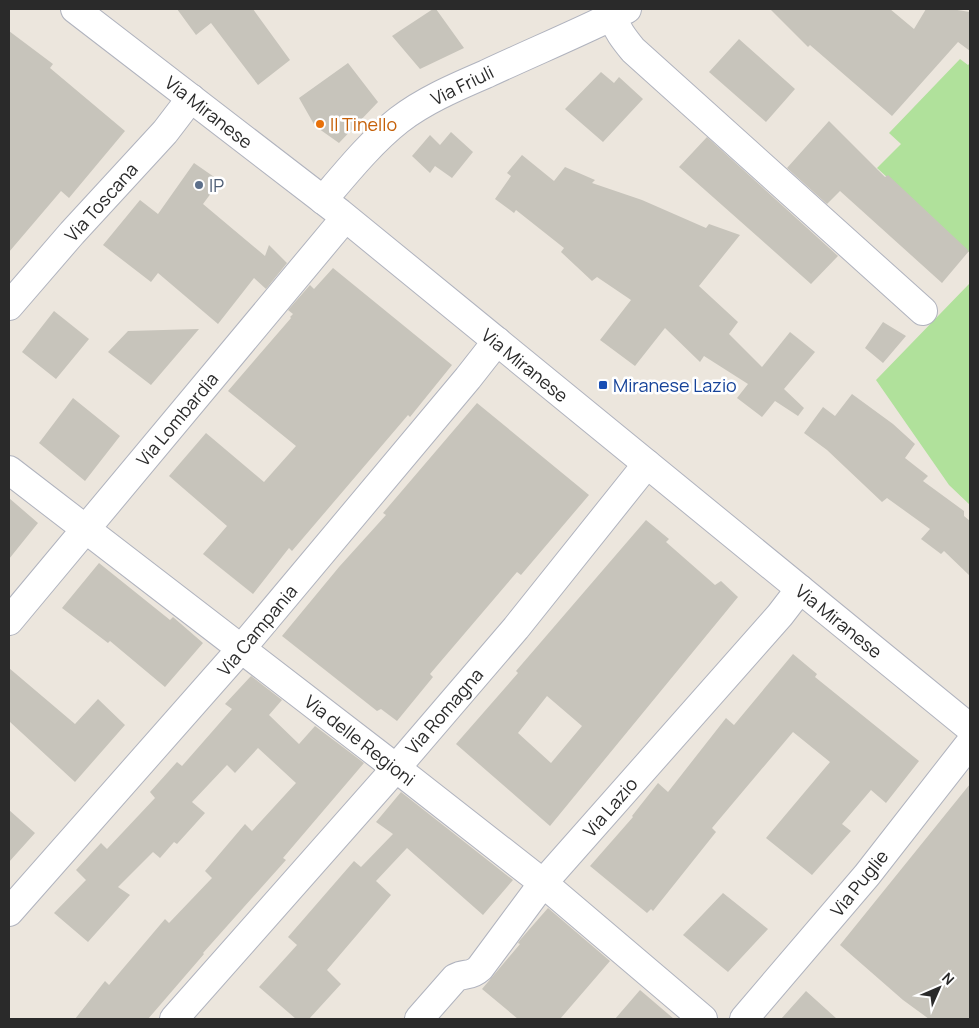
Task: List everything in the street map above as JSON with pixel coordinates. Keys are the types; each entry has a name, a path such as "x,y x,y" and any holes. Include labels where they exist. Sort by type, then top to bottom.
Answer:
{"street":[{"name":"Via Miranese","path":"81,10 346,218 970,728"},
{"name":"Via Friuli","path":"323,200 346,172 398,120 423,104 453,88 620,12"},
{"path":"620,12 619,31 633,50 923,311"},
{"name":"Via Toscana","path":"9,306 72,233 165,132 191,98"},
{"name":"Via Lombardia","path":"9,621 346,218"},
{"name":"Via Campania","path":"9,912 241,649 497,341"},
{"name":"Via Romagna","path":"174,1019 396,768 516,628 648,464"},
{"name":"Via delle Regioni","path":"9,470 543,883 703,1019"},
{"name":"Via Lazio","path":"419,1019 455,978 471,975 480,968 543,883 780,615 800,589"},
{"name":"Via Puglie","path":"744,1019 866,875 970,743"}],"green space":[{"path":"960,59 968,65 970,63 970,253 877,168 901,144 889,133"},
{"path":"970,283 970,505 949,485 876,380"}],"building":[{"path":"177,9 253,9 290,60 258,85 211,23 196,35"},
{"path":"433,9 436,9 464,48 420,69 392,36"},
{"path":"770,9 890,9 914,29 926,9 951,9 970,12 970,51 958,42 892,116 810,45 808,47"},
{"path":"9,31 53,64 50,68 125,131 69,198 61,191 9,252"},
{"path":"739,39 795,89 766,122 709,72"},
{"path":"348,63 378,102 339,143 315,126 299,98"},
{"path":"601,72 614,83 619,77 643,99 603,142 565,109"},
{"path":"829,121 885,177 888,175 969,251 942,283 840,191 827,204 787,168"},
{"path":"451,132 473,152 452,178 435,166 430,173 412,156 430,135 440,145"},
{"path":"707,137 838,256 811,284 679,167"},
{"path":"522,155 554,181 565,167 595,180 592,183 642,200 706,228 709,224 740,235 699,286 738,322 729,334 762,367 790,332 815,352 784,389 804,408 798,416 775,401 762,417 737,398 748,384 704,356 700,362 665,328 635,366 600,340 631,300 597,277 592,281 561,252 564,248 516,210 514,213 495,199 511,176 507,173"},
{"path":"194,163 220,181 203,204 265,256 269,245 287,263 266,289 254,278 218,324 158,273 151,282 103,245 140,200 158,214"},
{"path":"333,268 452,365 410,417 408,415 292,551 289,548 253,594 203,554 227,526 169,476 206,433 264,482 296,446 228,391 291,318 293,314 288,310 310,285 314,289"},
{"path":"54,311 89,339 56,379 22,352"},
{"path":"883,322 906,336 883,363 865,348"},
{"path":"199,329 151,385 108,352 128,331"},
{"path":"852,394 893,424 915,444 905,458 928,476 923,481 964,511 964,516 970,521 970,576 944,551 941,554 921,539 930,529 887,498 882,502 827,450 804,433 823,407 835,416"},
{"path":"73,398 120,436 85,481 39,443"},
{"path":"477,403 589,495 521,575 517,572 430,674 433,677 397,721 381,709 377,711 282,636 339,567 386,515 383,513"},
{"path":"9,498 38,523 9,559"},
{"path":"646,520 669,539 666,542 715,585 721,581 738,597 550,826 456,744 518,673 516,671","holes":["547,696 582,726 551,763 518,733"]},
{"path":"99,563 170,620 173,617 203,643 165,687 110,641 108,643 62,608"},
{"path":"793,654 817,674 815,677 919,761 886,803 871,790 842,824 851,831 812,875 766,838 830,762 793,732 712,828 716,832 653,911 651,909 647,913 590,866 633,817 658,783 668,792 726,718 734,725"},
{"path":"9,668 75,724 98,699 125,725 75,782 9,721"},
{"path":"251,676 282,700 269,715 299,744 315,726 364,763 283,858 286,860 203,953 148,1019 75,1019 105,981 109,985 165,919 169,923 212,878 205,871 245,824 252,831 296,783 258,748 235,773 227,765 192,802 205,813 177,844 174,842 160,858 153,852 118,887 130,895 88,942 54,913 86,880 76,870 101,843 107,849 155,798 150,792 177,762 182,766 232,709 225,704"},
{"path":"970,784 970,1019 929,1019 903,1000 840,945"},
{"path":"401,792 513,880 483,915 407,848 376,881 391,895 327,970 341,984 309,1019 296,1019 259,987 297,945 288,937 354,861 361,867 393,834 376,822"},
{"path":"9,810 35,833 9,862"},
{"path":"723,893 768,929 728,972 683,935"},
{"path":"548,908 610,961 560,1019 518,1019 482,989"},
{"path":"640,990 674,1019 615,1019"},
{"path":"806,991 837,1019 781,1019"}],"place":[{"name":"Il Tinello","path":"320,124"},
{"name":"IP","path":"199,185"},
{"name":"Miranese Lazio","path":"603,385"}]}
